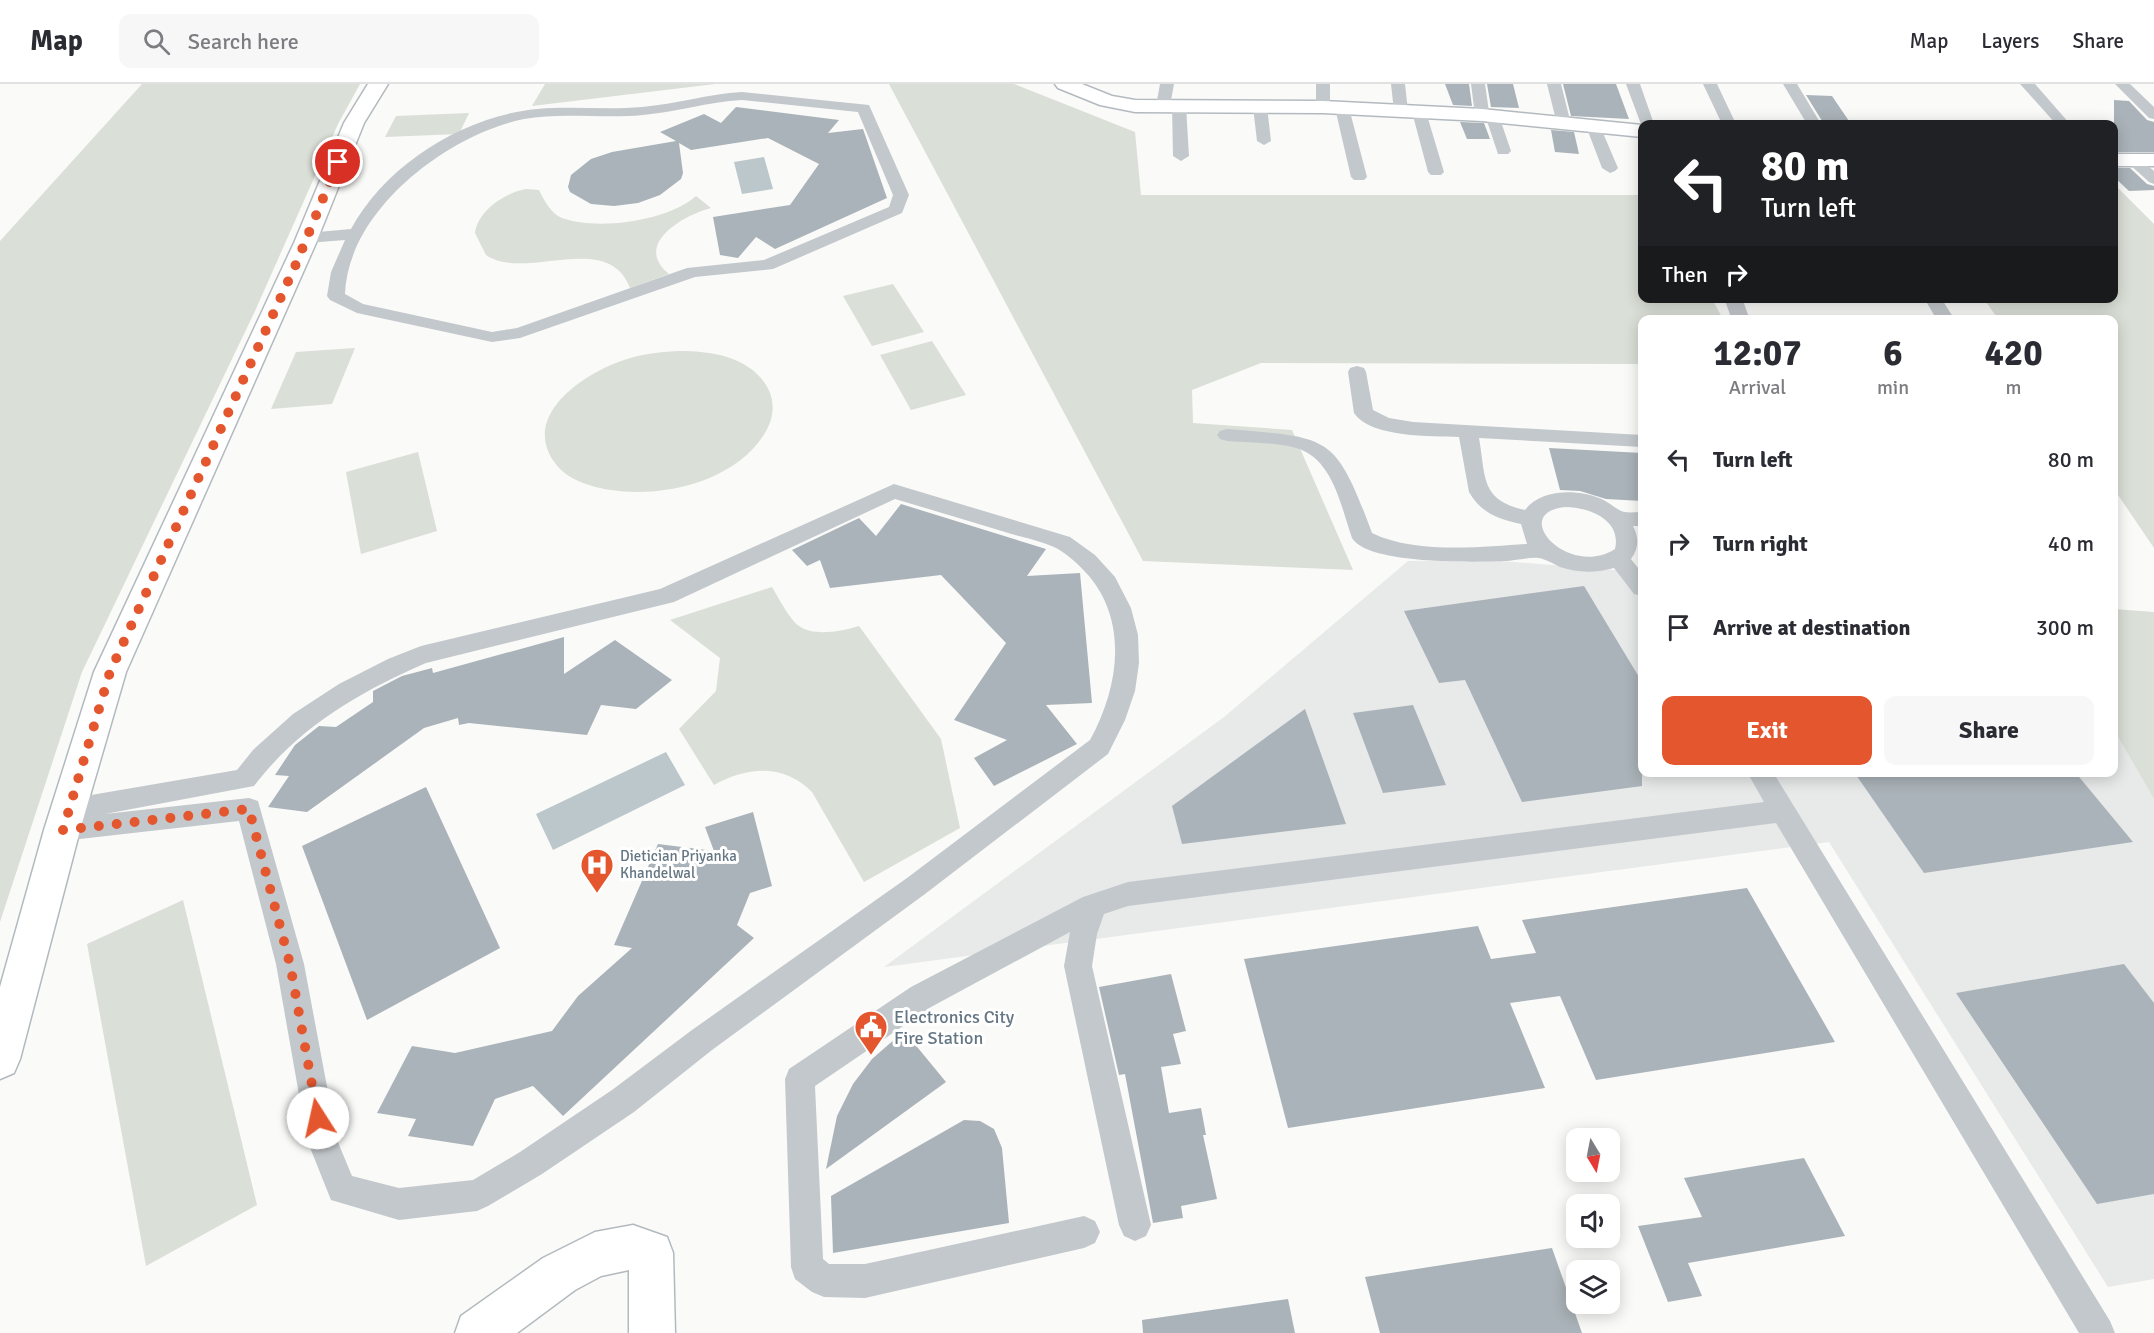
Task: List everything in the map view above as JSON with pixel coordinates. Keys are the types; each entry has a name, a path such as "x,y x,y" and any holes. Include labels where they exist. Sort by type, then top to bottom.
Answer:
{"street":[{"path":"0,1059 66,820 110,672 306,241 354,123 378,84"},
{"path":"1167,84 1181,156"},
{"path":"1323,84 1359,177"},
{"path":"1398,84 1436,172"},
{"path":"1478,84 1487,116 1503,151"},
{"path":"1554,84 1564,123"},
{"path":"1633,84 1646,120"},
{"path":"1710,84 1727,120"},
{"path":"1790,84 1812,120"},
{"path":"2027,84 2059,120"},
{"path":"2122,84 2154,115"},
{"path":"1078,86 1107,101 1135,106 1333,108 1487,116 1638,131"},
{"path":"742,96 864,108 901,195 896,210 767,265 693,272 520,333 492,337 357,308 336,296 336,284 354,236 377,201 404,173 434,152 477,131 525,115 644,111 721,97 742,96"},
{"path":"1260,107 1264,141"},
{"path":"1593,126 1610,168"},
{"path":"2123,160 2154,160"},
{"path":"2123,160 2154,179"},
{"path":"306,241 354,236"},
{"path":"1357,372 1364,413 1368,418 1385,424 1638,441"},
{"path":"1468,431 1479,492 1484,500 1504,513 1531,519"},
{"path":"1227,435 1298,442 1323,452 1340,478 1363,538 1370,544 1401,550 1479,554 1512,555 1546,550"},
{"path":"894,491 1062,542 1076,550 1098,569 1111,586 1119,605 1127,640 1128,662 1123,695 1112,726 1099,747 916,886 702,1040 623,1101 531,1163 477,1195 399,1204 342,1189 322,1140 290,964 249,809 66,820 245,779 258,760 306,718 351,688 390,668 421,655 666,596 894,491"},
{"path":"1558,500 1574,500 1605,509 1618,518 1626,529 1629,540 1627,550 1619,559 1607,564 1575,564 1546,550 1536,540 1531,530 1531,519 1536,510 1558,500"},
{"path":"1618,518 1638,519"},
{"path":"1619,559 1638,583"},
{"path":"1762,777 2098,1333"},
{"path":"1084,1232 865,1281 824,1280 807,1267 800,1079 921,997 1093,906 1128,894 1782,811"},
{"path":"1093,906 1083,934 1078,966 1135,1226"},
{"path":"478,1333 559,1274 595,1255 633,1247 651,1253 652,1333"}],"shaded area":[{"path":"142,84 360,84 338,124 255,311 82,672 0,922 0,241"},
{"path":"545,84 715,84 532,106"},
{"path":"889,84 1014,84 1135,132 1141,195 1638,195 1638,303 1714,303 1721,315 1638,315 1638,364 1261,363 1192,390 1193,423 1292,430 1353,570 1143,561"},
{"path":"469,113 459,134 385,137 396,116"},
{"path":"764,157 773,189 742,194 734,162"},
{"path":"2118,188 2154,224 2154,548 2118,495 2118,315 1995,315 1987,303 2118,303"},
{"path":"526,189 539,190 548,206 562,218 594,224 651,217 684,205 696,196 711,208 676,224 659,242 656,252 659,263 669,274 630,288 619,271 604,262 585,259 502,262 486,255 475,233 481,217 501,199"},
{"path":"893,284 924,332 872,346 843,296"},
{"path":"932,341 966,395 911,410 880,355"},
{"path":"355,348 332,404 271,409 296,352"},
{"path":"678,351 702,352 727,357 740,362 761,378 768,388 773,410 770,423 763,436 750,452 734,465 695,483 674,489 652,491 631,492 596,487 580,482 560,469 546,446 545,429 551,413 561,399 575,386 608,366 637,356"},
{"path":"418,452 437,531 361,554 346,472"},
{"path":"1489,560 1638,572 1638,777 2118,777 2118,737 2154,799 2154,1279 2108,1287 1829,842 884,967 1224,717 1408,561"},
{"path":"772,587 792,619 805,629 829,632 859,626 941,739 960,828 864,882 812,792 789,776 764,771 739,774 714,785 679,729 716,691 720,658 670,620"},
{"path":"2118,609 2154,612 2154,799 2118,737"},
{"path":"666,752 685,785 553,850 536,814"},
{"path":"183,900 257,1205 146,1266 87,944"}],"building":[{"path":"1445,84 1469,84 1472,106 1453,105"},
{"path":"1487,84 1513,84 1519,108 1491,107"},
{"path":"1563,84 1616,84 1629,119 1571,116"},
{"path":"1806,95 1832,96 1848,120 1822,120"},
{"path":"2114,100 2129,101 2147,120 2154,122 2154,152 2118,152 2118,120 2114,120"},
{"path":"736,107 839,120 828,133 863,129 887,198 775,249 756,237 738,258 720,255 713,217 790,205 819,164 768,138 691,150 679,143 683,173 681,179 660,195 638,203 614,206 591,204 570,192 568,187 571,175 591,159 612,152 676,141 660,132 704,114 721,123"},
{"path":"1460,122 1484,123 1490,139 1467,139"},
{"path":"1551,130 1574,132 1579,154 1555,152"},
{"path":"2118,168 2130,168 2147,184 2154,186 2154,190 2129,191 2118,181"},
{"path":"1549,448 1638,453 1638,501 1606,499 1580,491 1560,490"},
{"path":"901,504 1046,549 1027,576 1080,573 1092,703 1046,705 1077,744 994,786 974,758 1007,740 954,720 1006,643 941,575 830,588 820,560 807,566 792,550 859,518 876,536"},
{"path":"1584,586 1638,675 1638,777 1642,777 1642,786 1522,802 1465,680 1439,683 1404,611"},
{"path":"564,637 564,674 615,640 672,680 636,709 601,705 587,735 469,723 459,725 458,718 424,728 307,812 268,807 289,776 275,775 295,745 319,726 336,727 373,702 373,691 402,676 432,668 433,673"},
{"path":"1413,705 1446,785 1383,793 1353,713"},
{"path":"1305,709 1346,824 1182,844 1172,806"},
{"path":"1857,777 2079,777 2133,842 1924,873"},
{"path":"426,787 500,948 367,1020 302,846"},
{"path":"753,812 772,886 750,893 737,925 754,938 563,1116 533,1086 495,1099 473,1146 408,1136 416,1119 377,1113 412,1046 455,1053 552,1031 578,996 632,948 614,945 658,844 714,851 705,827"},
{"path":"1747,888 1835,1042 1596,1080 1560,996 1510,1003 1545,1088 1288,1128 1244,959 1478,926 1491,959 1536,953 1522,920"},
{"path":"2124,964 2154,1003 2154,1194 2097,1204 1956,993"},
{"path":"1171,974 1186,1031 1173,1034 1181,1064 1161,1067 1169,1113 1201,1108 1206,1135 1203,1135 1217,1199 1181,1206 1183,1218 1153,1223 1125,1074 1119,1075 1099,987"},
{"path":"904,1031 946,1082 826,1169 837,1116 853,1084 872,1059"},
{"path":"964,1120 980,1121 994,1129 1002,1148 1009,1223 833,1253 831,1196"},
{"path":"1804,1158 1845,1236 1688,1263 1702,1296 1668,1302 1638,1226 1702,1217 1684,1178"},
{"path":"1552,1248 1566,1288 1566,1314 1575,1314 1582,1333 1380,1333 1365,1277"},
{"path":"1288,1299 1295,1333 1143,1333 1142,1320"}],"place":[{"name":"Dietician Priyanka Khandelwal","path":"597,894"},
{"name":"Electronics City Fire Station","path":"871,1056"}],"route":[{"path":"318,1118 290,964 249,809 63,830 110,672 296,264 338,162"}]}
